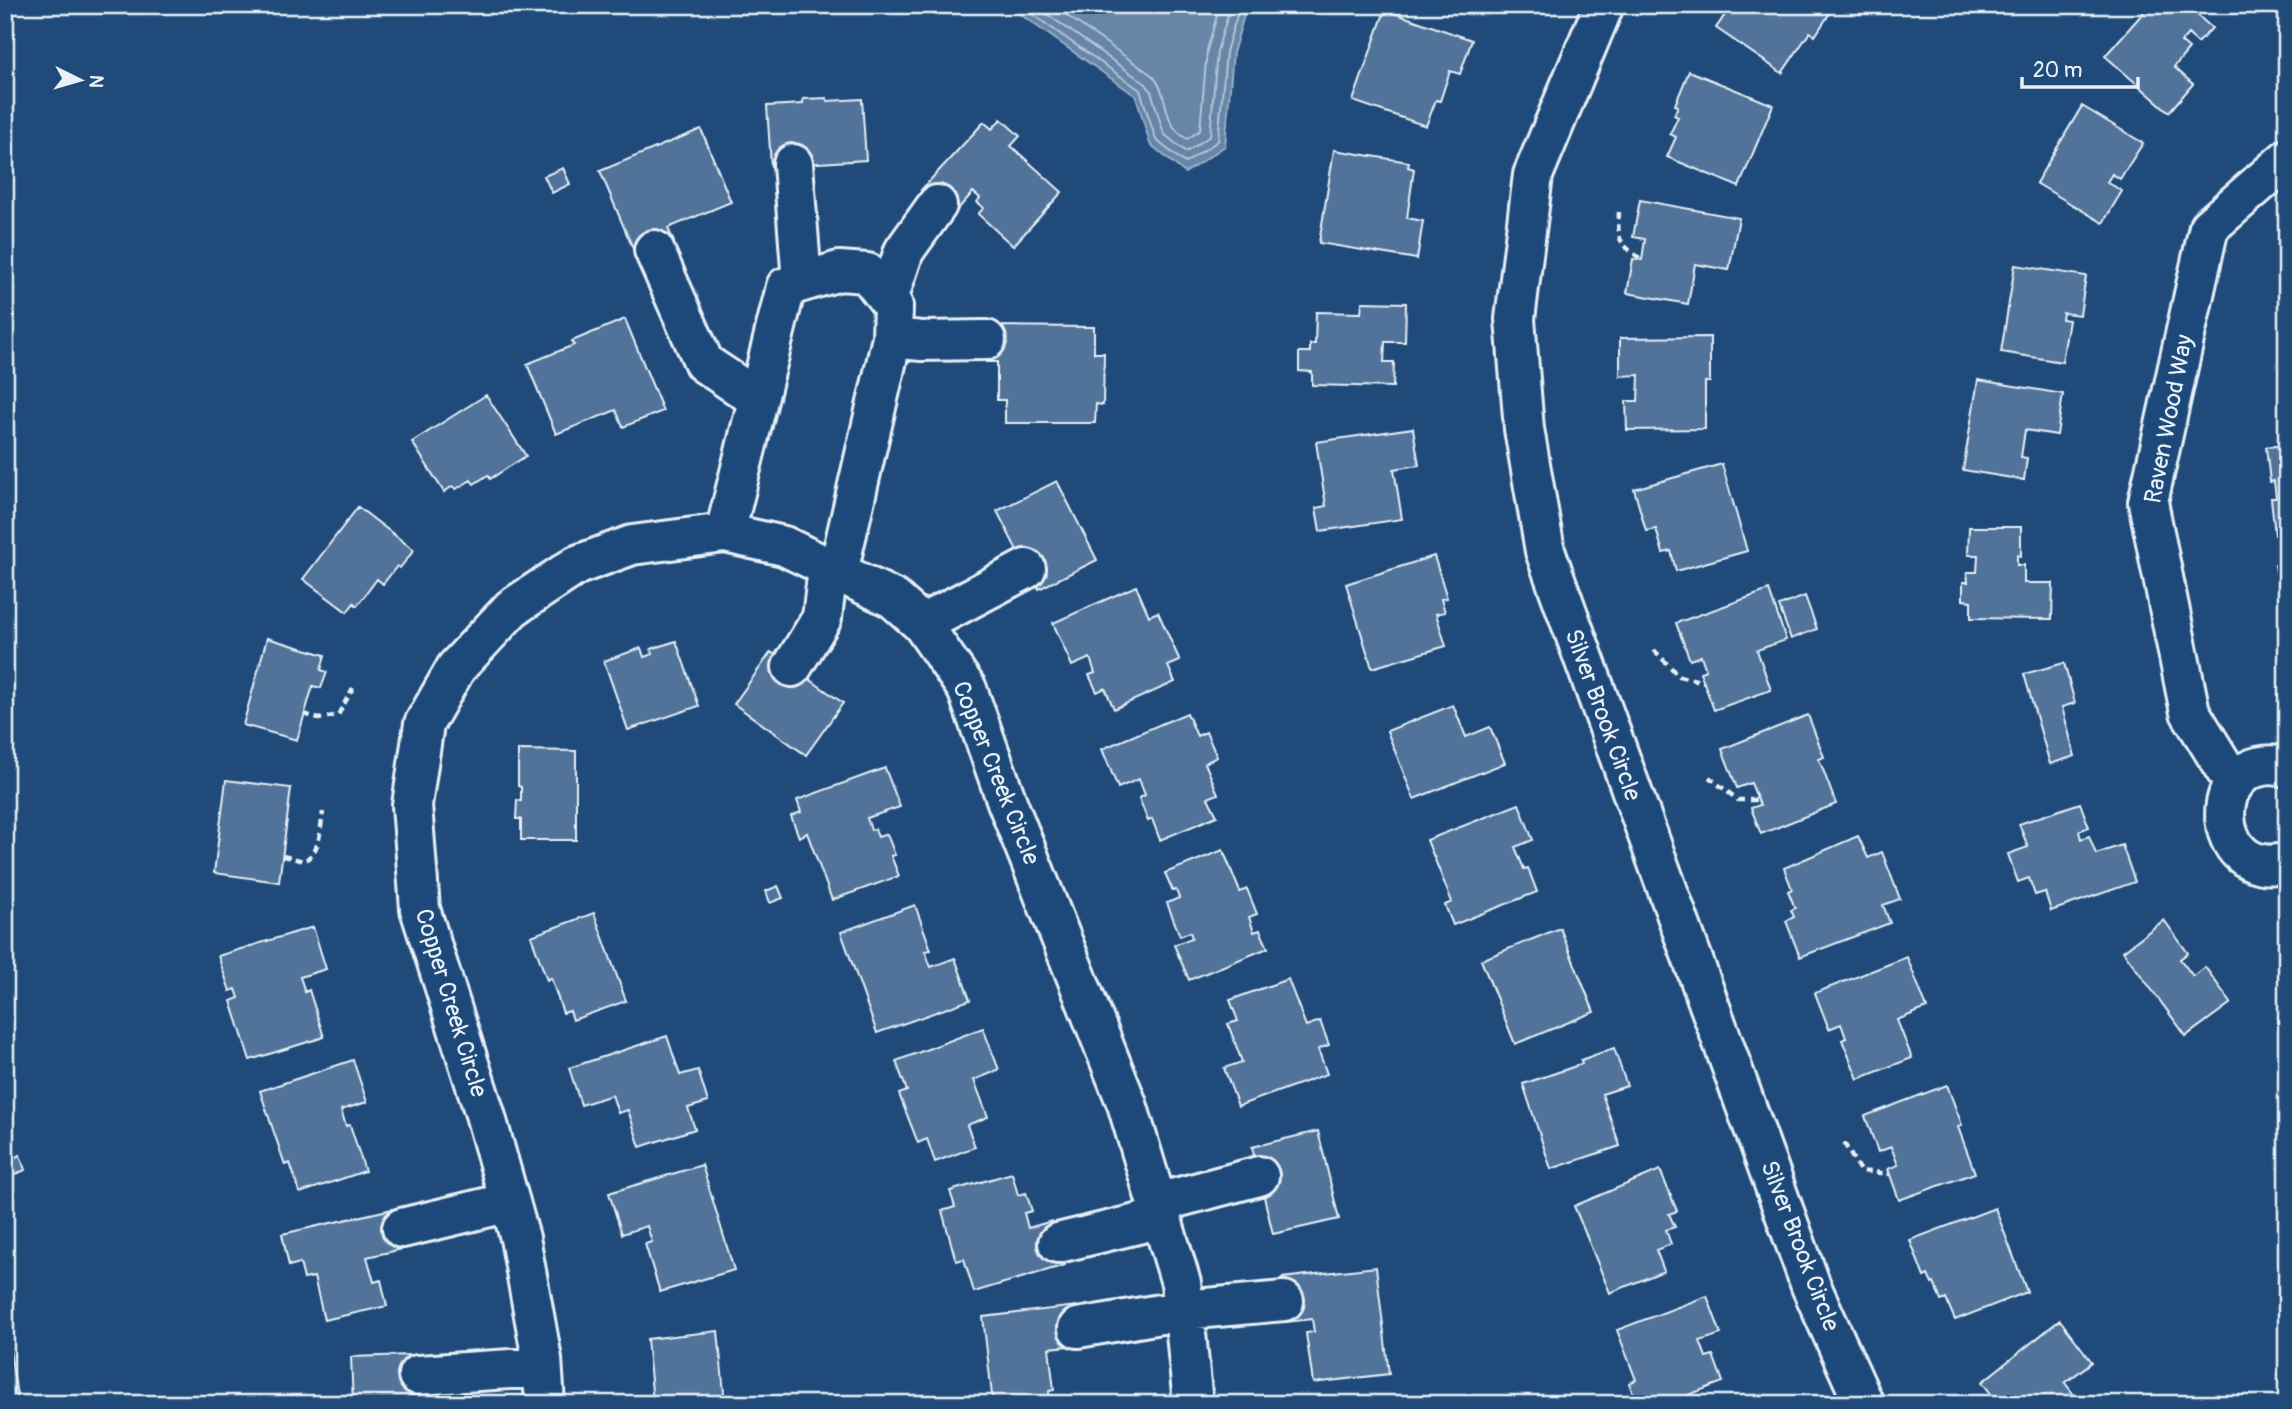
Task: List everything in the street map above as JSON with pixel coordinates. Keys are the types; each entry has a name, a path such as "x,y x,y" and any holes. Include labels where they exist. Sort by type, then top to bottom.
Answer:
{"street":[{"name":"Silver Brook Circle","path":"1604,5 1533,175 1515,319 1522,416 1544,547 1811,1286 1864,1404"},
{"name":"Raven Wood Way","path":"2234,784 2190,712 2148,502 2209,227 2287,159"},
{"path":"793,164 802,282"},
{"path":"888,299 904,251 937,205"},
{"path":"654,250 704,363 758,399"},
{"path":"725,533 786,287 839,271 867,274 893,306 892,338 821,618 792,667"},
{"path":"892,338 922,341 986,340"},
{"name":"Copper Creek Circle","path":"544,1385 526,1261 485,1114 419,909 412,805 424,724 456,668 512,608 578,565 632,545 725,533 784,546 894,599 922,624 967,689 1007,802 1127,1104 1181,1283 1193,1404"},
{"path":"922,624 1026,569"},
{"path":"2287,767 2261,767 2246,773 2234,784 2226,798 2223,815 2226,832 2247,858 2263,864 2287,862"},
{"path":"1058,1242 1259,1176"},
{"path":"402,1228 510,1202"},
{"path":"1078,1328 1184,1310 1284,1301"},
{"path":"418,1375 544,1385"}],"path":[{"path":"1619,212 1618,235 1625,247 1642,260"},
{"path":"1654,650 1679,676 1704,682"},
{"path":"304,714 318,719 338,715 353,688"},
{"path":"1709,777 1738,800 1758,800"},
{"path":"283,856 304,861 313,856 319,841 323,812"},
{"path":"1844,1143 1860,1171 1890,1174"}],"water":[{"path":"1007,5 1247,5 1233,53 1225,146 1185,173 1150,144 1136,96"}],"building":[{"path":"1744,5 1835,5 1815,36 1810,32 1782,73 1716,28 1731,6 1740,12"},
{"path":"2150,5 2186,5 2212,28 2198,43 2188,34 2181,42 2189,49 2174,67 2193,84 2169,112 2105,56"},
{"path":"1385,10 1472,40 1460,74 1450,71 1440,101 1436,100 1426,126 1353,101"},
{"path":"1689,71 1773,105 1739,187 1667,157 1676,137 1670,134 1678,117 1674,115 1678,106 1675,105"},
{"path":"827,98 827,101 862,99 866,160 771,166 767,106 803,104 803,99"},
{"path":"2082,106 2143,143 2120,179 2112,174 2107,182 2122,191 2103,223 2036,183"},
{"path":"1001,119 1020,136 1011,146 1062,192 1013,246 978,214 984,208 977,202 980,198 973,192 951,217 921,190 984,122 992,129"},
{"path":"701,129 731,202 668,228 674,242 637,258 600,171"},
{"path":"1334,150 1409,162 1408,167 1414,169 1407,218 1423,221 1417,259 1319,243"},
{"path":"563,168 570,184 552,193 544,176"},
{"path":"1640,200 1739,218 1729,270 1695,264 1688,304 1627,293 1633,259 1642,260 1645,239 1633,237"},
{"path":"2015,265 2086,276 2080,315 2063,313 2062,319 2069,320 2062,362 2001,352"},
{"path":"1362,302 1406,303 1405,342 1385,342 1384,362 1394,362 1393,387 1312,385 1312,372 1299,371 1299,352 1310,352 1310,344 1315,344 1316,312 1361,313"},
{"path":"625,319 663,411 623,427 616,410 556,434 527,364 574,345 572,341"},
{"path":"986,326 1094,327 1094,353 1104,353 1103,405 1096,404 1095,423 1005,423 1005,400 997,400 997,362 986,362"},
{"path":"1710,337 1710,382 1705,382 1705,429 1627,430 1626,401 1638,401 1639,375 1620,376 1620,338"},
{"path":"1978,380 2063,394 2057,435 2025,430 2021,457 2027,458 2024,480 1963,470"},
{"path":"486,395 526,456 490,479 488,475 474,484 471,480 456,489 453,486 444,492 412,442"},
{"path":"1413,428 1419,465 1394,469 1402,519 1320,531 1316,508 1326,506 1316,442"},
{"path":"2287,445 2287,534 2275,535 2271,498 2276,498 2274,481 2270,482 2266,447"},
{"path":"1722,464 1747,551 1676,571 1671,551 1663,553 1656,529 1646,531 1634,489"},
{"path":"1057,481 1097,560 1039,589 997,511"},
{"path":"358,507 414,550 383,584 377,579 357,606 354,603 347,612 303,579"},
{"path":"1969,527 2021,527 2021,556 2017,555 2017,565 2024,565 2024,583 2053,583 2052,619 1971,618 1971,601 1963,600 1963,582 1968,582 1967,572 1977,572 1978,555 1968,555"},
{"path":"1434,556 1447,598 1441,599 1445,612 1436,614 1446,646 1372,668 1346,584"},
{"path":"2287,563 2287,602 2282,603 2275,565"},
{"path":"1136,586 1149,616 1158,612 1180,661 1168,666 1175,682 1114,709 1105,688 1097,692 1089,675 1095,673 1090,658 1072,666 1053,623"},
{"path":"1769,590 1786,640 1757,650 1771,690 1714,710 1700,672 1706,670 1701,656 1690,660 1676,623"},
{"path":"1805,596 1817,629 1791,639 1779,606"},
{"path":"267,638 325,655 321,670 327,672 321,688 313,686 297,740 243,725"},
{"path":"676,641 699,706 628,730 604,661 641,648 644,657 653,654 651,649"},
{"path":"771,652 843,703 806,755 734,704"},
{"path":"2064,663 2075,703 2062,707 2075,756 2050,764 2024,674"},
{"path":"1453,705 1466,737 1490,727 1505,763 1414,799 1387,731"},
{"path":"1187,713 1197,736 1206,732 1217,757 1205,763 1218,794 1208,798 1217,816 1160,840 1152,819 1148,821 1139,798 1145,795 1139,779 1118,788 1102,749"},
{"path":"1808,715 1824,757 1819,759 1836,804 1761,834 1751,808 1760,805 1751,783 1737,788 1722,749"},
{"path":"518,750 576,751 576,840 521,840 521,819 516,819 517,800 521,801 521,787 518,786"},
{"path":"885,768 900,807 867,818 871,830 875,829 878,837 887,834 895,855 891,856 899,876 832,900 807,833 799,837 791,816 801,812 797,800"},
{"path":"226,780 291,788 279,882 214,873"},
{"path":"2080,803 2089,827 2079,831 2081,839 2089,836 2096,854 2122,845 2135,882 2051,911 2045,892 2035,895 2029,878 2018,882 2008,854 2028,847 2019,824"},
{"path":"1519,804 1533,840 1515,847 1524,869 1528,868 1537,892 1453,925 1445,905 1452,902 1427,840"},
{"path":"1858,836 1868,858 1882,852 1900,899 1883,905 1890,923 1800,957 1786,921 1794,917 1791,910 1795,908 1788,891 1792,889 1784,868"},
{"path":"1223,850 1240,892 1247,889 1257,914 1249,917 1254,932 1260,930 1268,948 1189,980 1174,945 1192,938 1190,932 1180,936 1167,903 1179,898 1165,873"},
{"path":"778,886 783,898 770,903 766,891"},
{"path":"915,905 931,950 925,951 931,967 955,958 970,1000 877,1033 841,932"},
{"path":"594,913 626,1001 573,1020 570,1011 563,1013 551,978 547,980 531,936"},
{"path":"2164,920 2188,953 2180,959 2193,976 2205,967 2231,1003 2186,1036 2123,951"},
{"path":"313,927 326,969 300,977 305,992 309,990 324,1037 250,1060 231,1001 239,998 236,989 230,991 218,956"},
{"path":"1560,928 1594,1012 1515,1044 1481,960"},
{"path":"1907,957 1927,1008 1897,1020 1912,1058 1858,1079 1842,1040 1846,1038 1841,1024 1829,1029 1815,993"},
{"path":"1288,979 1306,1026 1320,1021 1329,1045 1318,1049 1327,1074 1238,1106 1224,1068 1242,1062 1228,1024 1238,1021 1230,1000"},
{"path":"983,1028 999,1070 974,1080 988,1117 967,1125 975,1147 935,1162 927,1139 918,1143 899,1094 907,1091 896,1061"},
{"path":"667,1036 680,1075 698,1070 708,1102 688,1108 695,1129 640,1147 628,1110 618,1113 612,1095 581,1105 569,1068"},
{"path":"1614,1048 1627,1086 1602,1094 1620,1146 1551,1169 1523,1084 1582,1064 1581,1060"},
{"path":"353,1060 367,1102 341,1110 346,1126 350,1125 365,1171 300,1193 290,1163 285,1165 260,1091"},
{"path":"1947,1085 1962,1125 1958,1127 1975,1173 1899,1200 1888,1169 1898,1165 1891,1147 1878,1152 1865,1116"},
{"path":"1318,1131 1339,1219 1273,1234 1252,1147"},
{"path":"20,1155 25,1170 10,1177 5,1162"},
{"path":"702,1165 734,1270 660,1292 645,1244 652,1242 647,1226 622,1234 609,1193"},
{"path":"1660,1170 1677,1211 1669,1214 1675,1227 1666,1230 1671,1244 1656,1250 1664,1271 1610,1293 1574,1206"},
{"path":"1012,1173 1018,1195 1026,1193 1032,1211 1024,1213 1028,1228 1052,1221 1065,1265 974,1292 964,1259 956,1261 942,1211 955,1207 950,1191"},
{"path":"397,1208 407,1248 367,1257 374,1282 381,1280 387,1306 324,1320 314,1277 304,1279 300,1263 289,1266 282,1234"},
{"path":"1995,1208 2027,1292 1955,1320 1946,1299 1941,1301 1934,1283 1932,1284 1928,1275 1924,1277 1910,1240"},
{"path":"1376,1267 1389,1374 1313,1383 1306,1333 1314,1332 1312,1319 1287,1322 1282,1278"},
{"path":"1707,1296 1721,1334 1700,1341 1706,1357 1713,1355 1723,1382 1664,1404 1645,1404 1643,1396 1635,1399 1629,1383 1636,1380 1617,1330"},
{"path":"1076,1306 1080,1345 1049,1348 1054,1390 1049,1391 1050,1404 993,1404 983,1317"},
{"path":"2060,1320 2092,1362 2065,1383 2081,1404 1999,1404 1982,1382"},
{"path":"718,1331 725,1404 653,1402 647,1339"},
{"path":"5,1344 9,1344 18,1402 8,1404 5,1404"},
{"path":"411,1355 412,1371 418,1370 419,1401 408,1404 353,1404 351,1357"}]}
